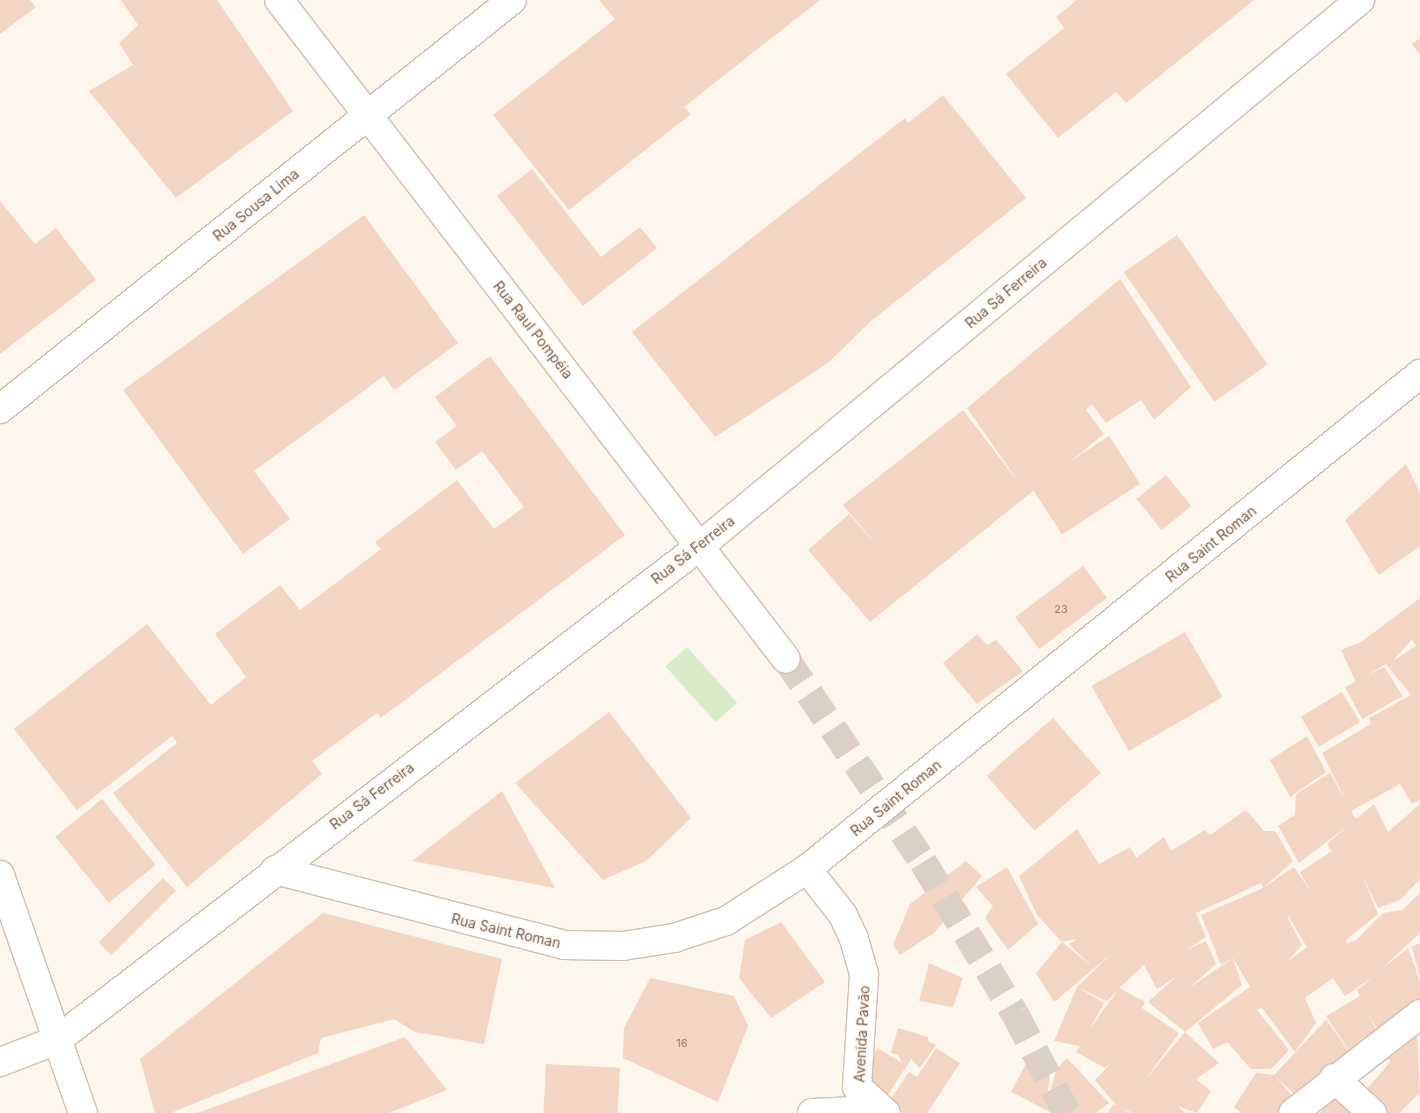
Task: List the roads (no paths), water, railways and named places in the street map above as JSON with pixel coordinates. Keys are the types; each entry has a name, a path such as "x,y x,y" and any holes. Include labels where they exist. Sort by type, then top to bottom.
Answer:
{"street":[{"name":"Rua Raul Pompéia","path":"279,0 786,659"},
{"name":"Rua Sousa Lima","path":"0,409 512,0"},
{"name":"Rua Sá Ferreira","path":"0,1062 57,1040 275,870 700,546 1360,0"},
{"name":"Rua Saint Roman","path":"275,870 564,945 623,946 674,938 726,921 807,869 1420,374"},
{"name":"Avenida Pavão","path":"807,869 843,915 854,939 864,975 857,1087 883,1112"},
{"path":"0,875 83,1113"},
{"path":"1293,1113 1334,1078 1418,1020"},
{"path":"1334,1078 1372,1113"},
{"path":"812,1113 883,1112"}],"tunnel":[{"path":"786,659 923,862 1015,1014 1067,1113"}]}
